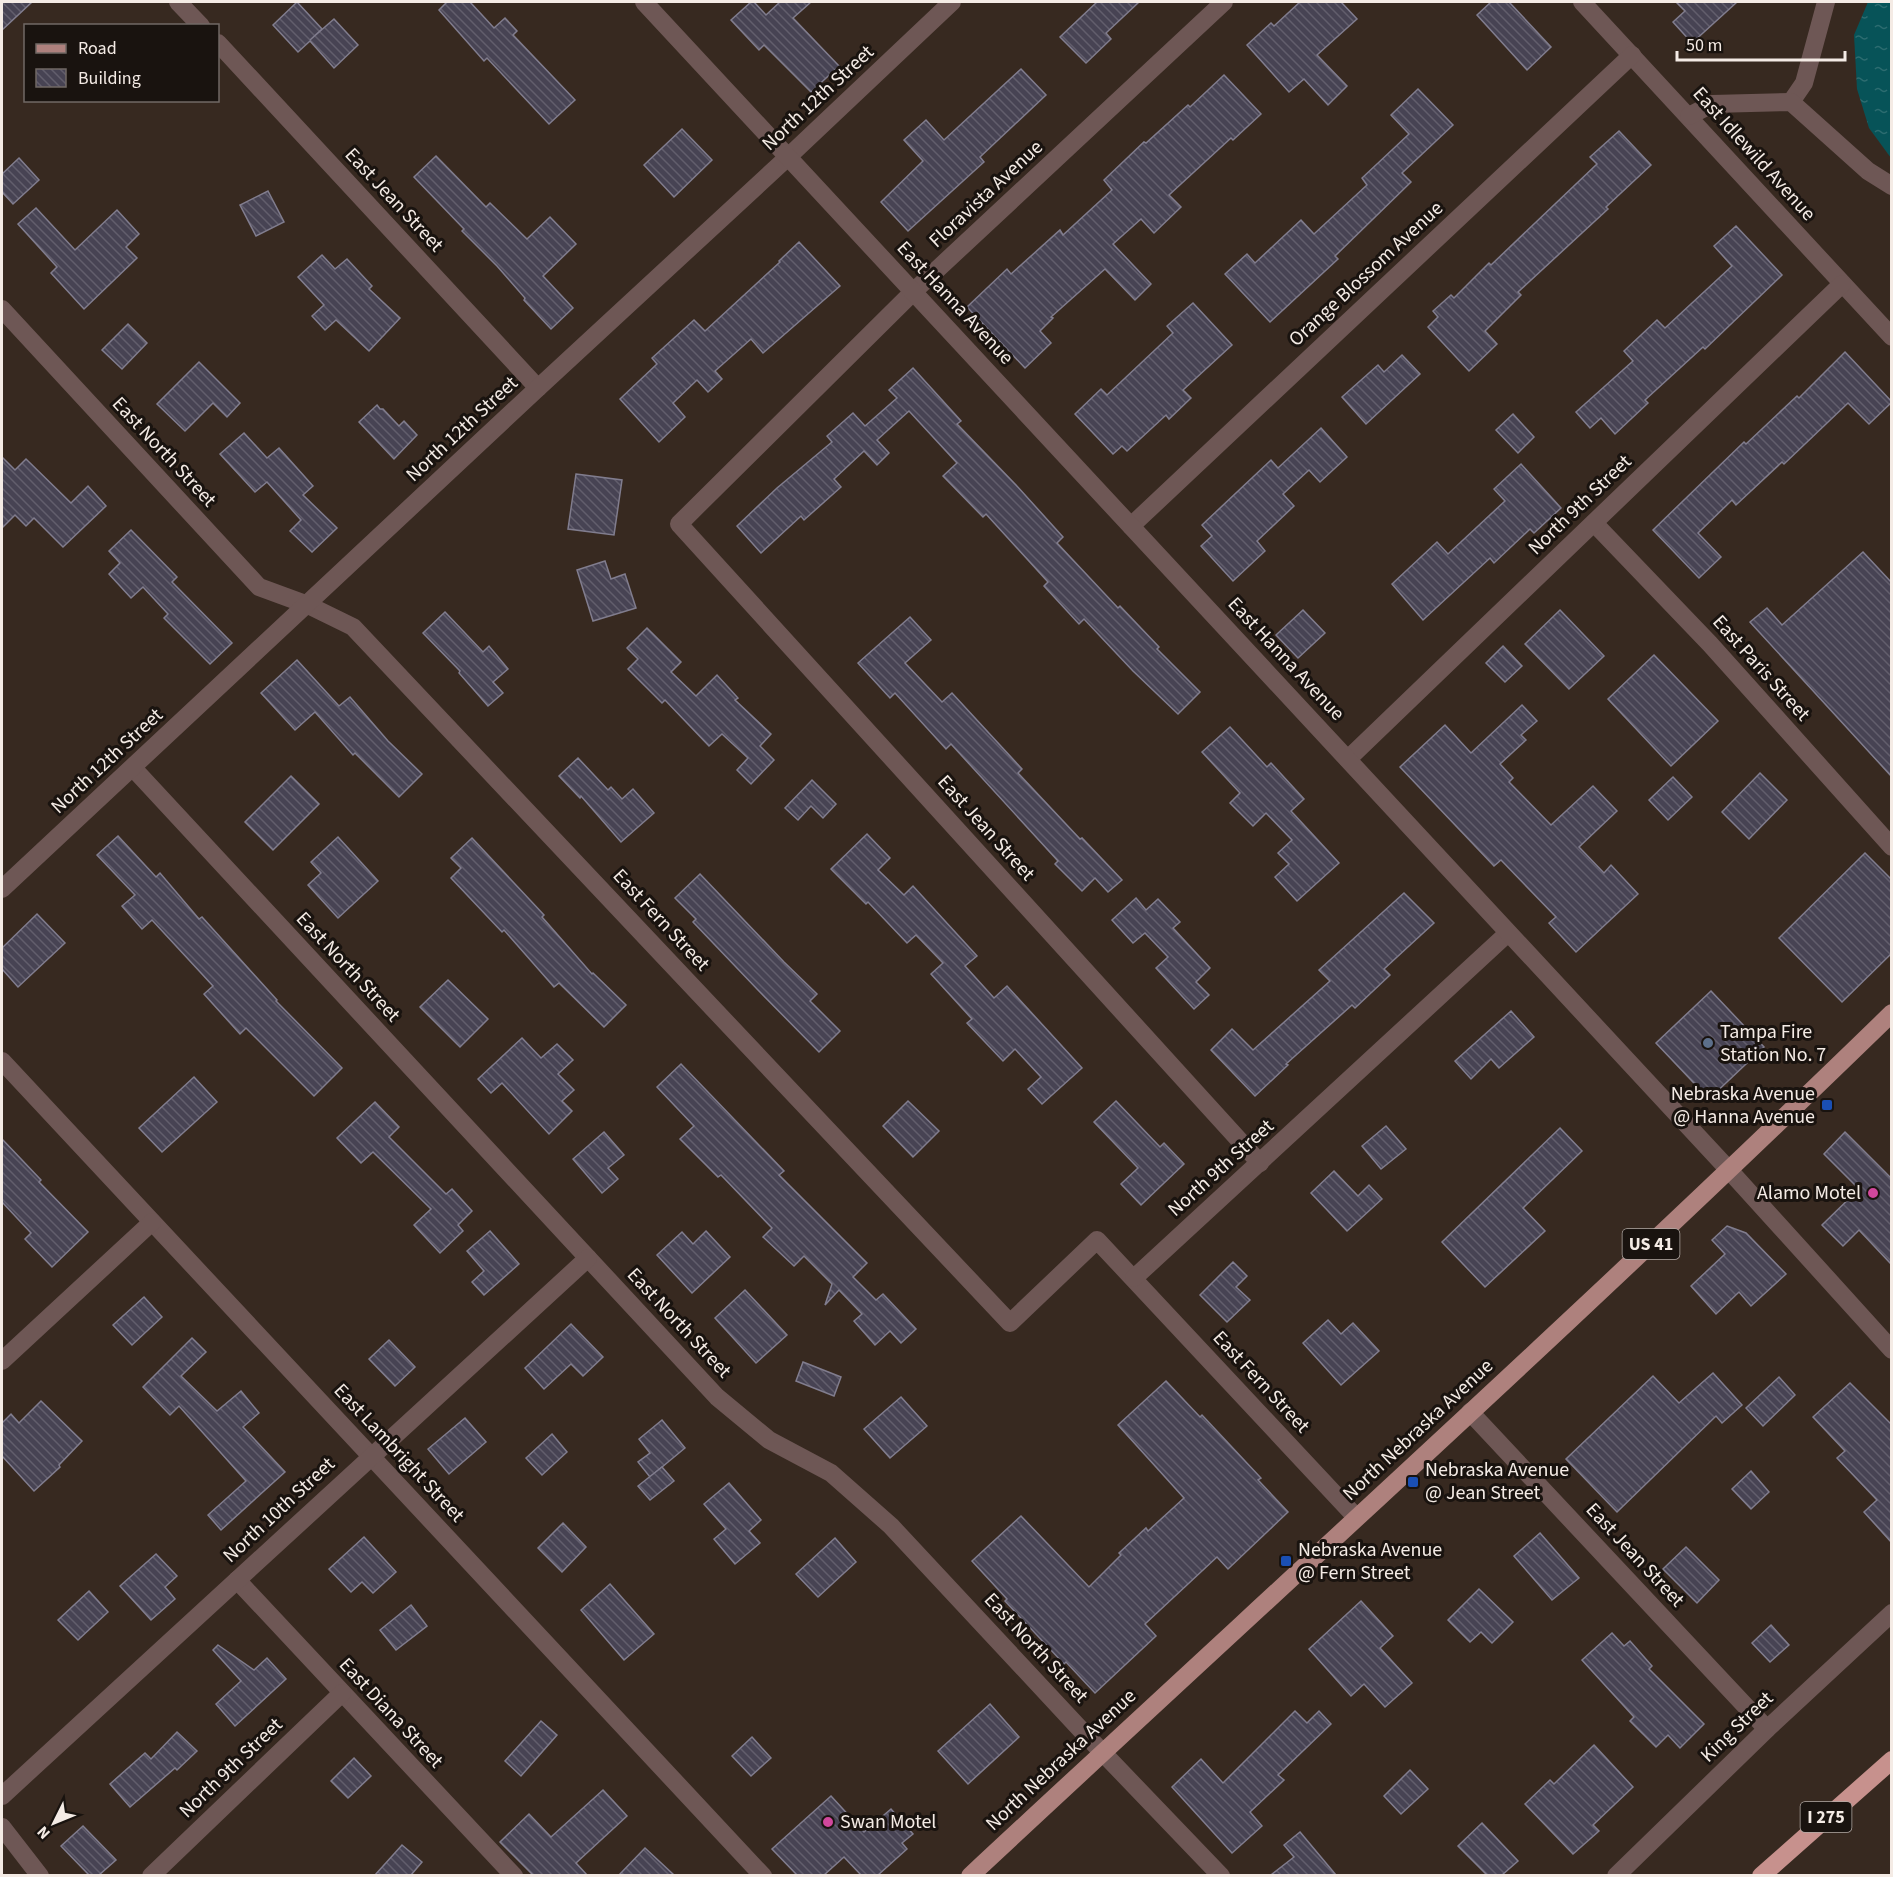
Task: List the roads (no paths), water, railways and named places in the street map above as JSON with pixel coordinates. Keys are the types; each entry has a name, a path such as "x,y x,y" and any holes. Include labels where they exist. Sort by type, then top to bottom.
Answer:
{"highway":[{"name":"I 275","path":"1761,1875 1892,1760"}],"main road":[{"name":"North Nebraska Avenue","path":"970,1875 1573,1319 1892,1013"}],"street":[{"path":"178,2 199,24"},
{"name":"East Hanna Avenue","path":"644,2 1729,1170 1892,1350"},
{"name":"North 12th Street","path":"2,890 538,388 788,158 952,2"},
{"name":"Floravista Avenue","path":"679,524 913,292 1224,2"},
{"name":"East Idlewild Avenue","path":"1582,2 1892,337"},
{"path":"1791,102 1804,83 1826,2"},
{"name":"East Jean Street","path":"219,45 538,388"},
{"name":"Orange Blossom Avenue","path":"1131,526 1632,55"},
{"path":"1689,116 1712,105 1791,102 1868,171 1892,186"},
{"name":"North 9th Street","path":"1348,759 1842,284"},
{"name":"East North Street","path":"2,309 259,587 308,605"},
{"name":"East Paris Street","path":"1594,523 1710,644 1892,848"},
{"name":"East Jean Street","path":"679,524 1260,1163"},
{"name":"East Fern Street","path":"308,605 352,627 1010,1323 1097,1240 1356,1517"},
{"name":"East North Street","path":"133,768 717,1397 769,1440 831,1473 891,1526 1221,1875"},
{"name":"North 9th Street","path":"1134,1278 1508,933"},
{"name":"East Lambright Street","path":"2,1061 763,1875"},
{"path":"2,1361 152,1222"},
{"name":"North 10th Street","path":"2,1796 588,1258"},
{"name":"East Jean Street","path":"1470,1412 1767,1729"},
{"name":"East Diana Street","path":"237,1580 513,1875"},
{"name":"King Street","path":"1616,1875 1767,1729 1892,1613"},
{"name":"North 9th Street","path":"150,1875 342,1693"},
{"path":"2,1827 40,1875"}],"water":[{"path":"1868,2 1891,2 1891,158 1869,128 1857,89 1854,35"}],"place":[{"name":"Tampa Fire Station No. 7","path":"1708,1043"},
{"name":"Nebraska Avenue @ Hanna Avenue","path":"1827,1105"},
{"name":"Alamo Motel","path":"1873,1193"},
{"name":"Nebraska Avenue @ Jean Street","path":"1413,1482"},
{"name":"Nebraska Avenue @ Fern Street","path":"1286,1561"},
{"name":"Swan Motel","path":"828,1822"}]}
